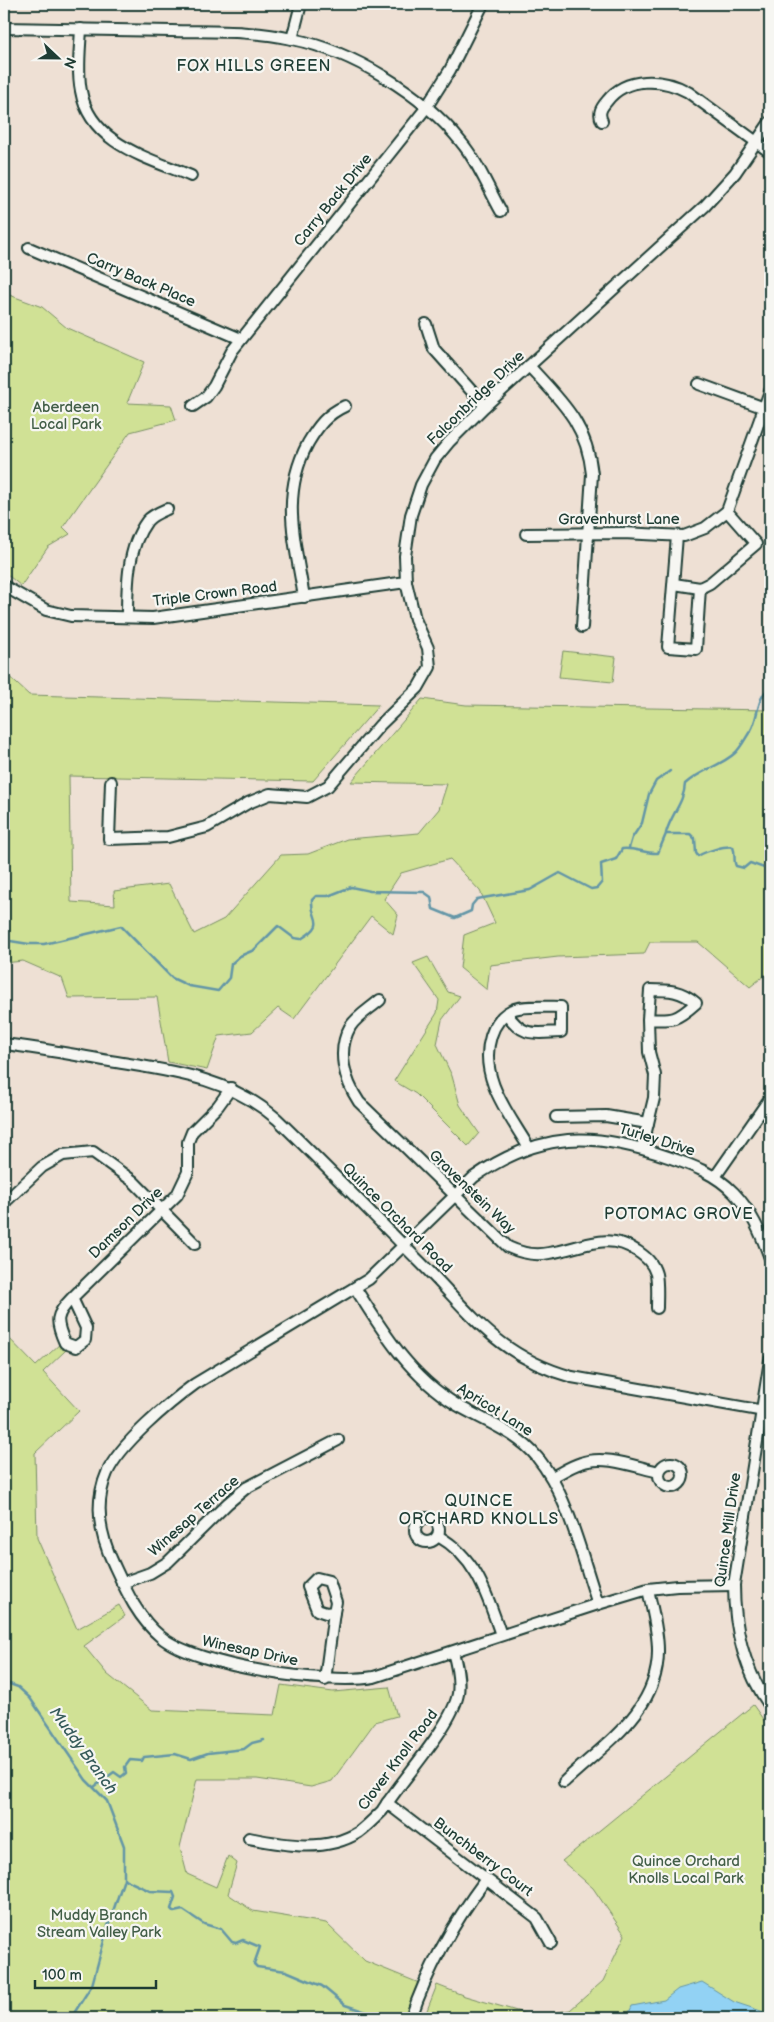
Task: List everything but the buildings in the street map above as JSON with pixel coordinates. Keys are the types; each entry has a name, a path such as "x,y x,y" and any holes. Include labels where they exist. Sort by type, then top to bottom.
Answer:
{"street":[{"path":"292,39 301,4"},
{"name":"Carry Back Drive","path":"193,406 210,391 241,339 426,108 450,70 483,4"},
{"path":"4,28 247,32 292,39 332,50 365,65 426,108 462,142 501,211"},
{"path":"81,29 81,92 87,112 98,128 118,144 191,176"},
{"path":"602,121 599,115 601,107 614,92 634,83 655,82 684,90 770,152"},
{"name":"Falconbridge Drive","path":"112,782 109,839 168,837 207,827 248,803 270,794 307,797 328,786 380,726 418,688 430,667 428,648 414,619 406,582 407,536 421,485 448,442 705,206 735,172 770,122"},
{"name":"Carry Back Place","path":"29,248 241,339"},
{"path":"426,324 434,349 486,406"},
{"path":"530,366 570,410 586,441 590,454 592,474 582,628"},
{"path":"699,384 767,408"},
{"path":"674,584 700,588 710,583 756,544 727,511 767,408 770,391"},
{"path":"304,597 291,519 293,483 300,459 326,416 345,406"},
{"path":"127,617 127,582 137,542 147,521 167,509"},
{"name":"Gravenhurst Lane","path":"526,534 588,533 677,536 704,528 727,511"},
{"path":"677,536 668,647 696,649 700,588"},
{"name":"Triple Crown Road","path":"4,586 23,599 46,610 71,616 127,617 180,616 406,582"},
{"path":"642,1148 654,1098 655,1075 649,1052 648,1019 650,990 676,990 686,994 696,1002 679,1018 670,1020 648,1019"},
{"name":"Gravenstein Way","path":"380,1000 351,1026 346,1038 343,1057 345,1072 352,1091 359,1102 500,1241 518,1251 528,1254 549,1254 595,1240 619,1241 630,1246 647,1258 653,1266 656,1275 657,1308"},
{"path":"507,1014 514,1025 527,1033 561,1032 561,1007 513,1009 507,1014 495,1024 489,1043 488,1060 494,1089 529,1148"},
{"name":"Quince Orchard Road","path":"4,1044 185,1073 231,1088 254,1100 278,1119 484,1330 510,1350 557,1373 586,1380 766,1412"},
{"name":"Damson Drive","path":"72,1298 177,1195 188,1172 188,1142 192,1132 218,1106 231,1088"},
{"path":"715,1177 770,1098"},
{"path":"556,1116 606,1116 648,1123"},
{"name":"Turley Drive","path":"404,1246 474,1176 492,1165 529,1148 557,1141 588,1139 617,1141 642,1148 686,1163 715,1177 733,1192 750,1213 770,1258"},
{"path":"4,1203 42,1166 63,1155 93,1152 133,1181 194,1244"},
{"name":"Winesap Drive","path":"404,1246 356,1289 194,1384 163,1410 122,1450 107,1471 100,1495 103,1536 122,1583 133,1604 150,1627 178,1648 216,1661 325,1680 374,1677 648,1589 678,1586 734,1585"},
{"name":"Apricot Lane","path":"356,1289 396,1352 418,1375 457,1405 518,1439 536,1455 558,1487 598,1604"},
{"path":"766,1412 770,1360"},
{"name":"Quince Mill Drive","path":"766,1412 734,1585 734,1608 742,1651 752,1676 770,1706"},
{"name":"Winesap Terrace","path":"122,1583 150,1573 168,1562 228,1503 246,1488 338,1440"},
{"path":"552,1477 591,1460 602,1460 659,1472"},
{"path":"438,1536 452,1544 479,1576 501,1635"},
{"path":"564,1782 624,1728 644,1704 651,1690 655,1677 658,1650 648,1589"},
{"path":"325,1680 334,1612"},
{"name":"Clover Knoll Road","path":"249,1838 293,1847 327,1844 358,1832 382,1811 452,1714 458,1695 459,1676 454,1652"},
{"name":"Bunchberry Court","path":"387,1803 537,1918 551,1943"},
{"path":"411,2018 439,1950 486,1879"}],"green space":[{"name":"Aberdeen Local Park","path":"4,293 42,307 67,328 144,362 127,403 171,405 176,420 130,432 63,527 70,534 48,547 21,586 4,572"},
{"path":"563,651 616,657 613,682 559,677"},
{"path":"4,672 29,695 379,705 313,781 69,776 71,902 115,905 114,891 169,884 194,934 224,919 281,855 308,854 347,839 419,833 439,809 447,784 351,782 422,699 466,705 770,710 770,971 750,987 698,942 650,942 644,954 558,957 490,965 487,990 460,968 464,935 495,923 480,891 450,859 401,873 384,899 398,915 393,934 371,916 294,1019 278,1008 252,1032 219,1036 207,1070 168,1062 157,997 69,998 62,978 23,961 4,963"},
{"path":"428,957 448,992 460,996 442,1020 437,1044 452,1076 460,1105 479,1133 468,1146 416,1094 394,1081 437,1013 439,1000 413,963"},
{"name":"Muddy Branch Stream Valley Park","path":"4,1333 36,1366 61,1343 67,1349 43,1372 79,1411 35,1453 37,1538 77,1629 119,1605 125,1616 84,1646 107,1674 152,1710 275,1715 281,1685 333,1692 389,1687 397,1716 375,1722 332,1781 311,1787 257,1779 197,1779 180,1847 187,1874 216,1887 228,1856 237,1863 228,1894 253,1911 326,1923 365,1961 424,1985 411,2018 4,2018"},
{"name":"Quince Orchard Knolls Local Park","path":"753,1705 765,1722 768,1720 770,1722 770,2018 424,2018 437,1985 465,1996 534,2016 570,2010 603,1981 625,1935 593,1888 562,1861"}],"water":[{"path":"702,1982 734,2002 770,2014 770,2018 627,2018 632,2006 664,2000 678,1989"}],"waterway":[{"path":"666,833 680,803 685,784 737,751 751,730 760,701 770,688"},
{"path":"629,848 632,838 642,823 649,794 656,781 670,771"},
{"path":"4,940 44,944 121,926 172,978 189,986 218,991 229,978 231,964 240,956 254,950 278,926 294,938 301,939 314,929 316,921 312,900 316,896 328,896 351,887 370,891 424,892 431,897 433,909 455,918 471,911 472,905 477,899 530,890 560,873 591,889 597,888 602,882 601,864 616,859 622,849 658,853 666,834 690,834 695,839 698,856 716,849 733,847 736,866 744,868 750,863 770,870"},
{"name":"Muddy Branch","path":"4,1682 18,1687 30,1698 86,1780 107,1801 124,1846 124,1879 108,1926 92,1985 71,2018"},
{"path":"94,1787 114,1772 121,1777 126,1773 125,1767 130,1760 142,1761 144,1757 175,1754 191,1759 208,1753 244,1749 252,1743 264,1740"},
{"path":"124,1879 150,1891 173,1892 175,1897 171,1909 174,1912 183,1910 204,1924 221,1929 232,1942 236,1943 243,1940 260,1947 254,1964 257,1967 286,1971 322,1986 345,2005 385,2018"}],"district":[{"name":"FOX HILLS GREEN","path":"254,66"},
{"name":"POTOMAC GROVE","path":"679,1214"},
{"name":"QUINCE ORCHARD KNOLLS","path":"479,1510"}]}
